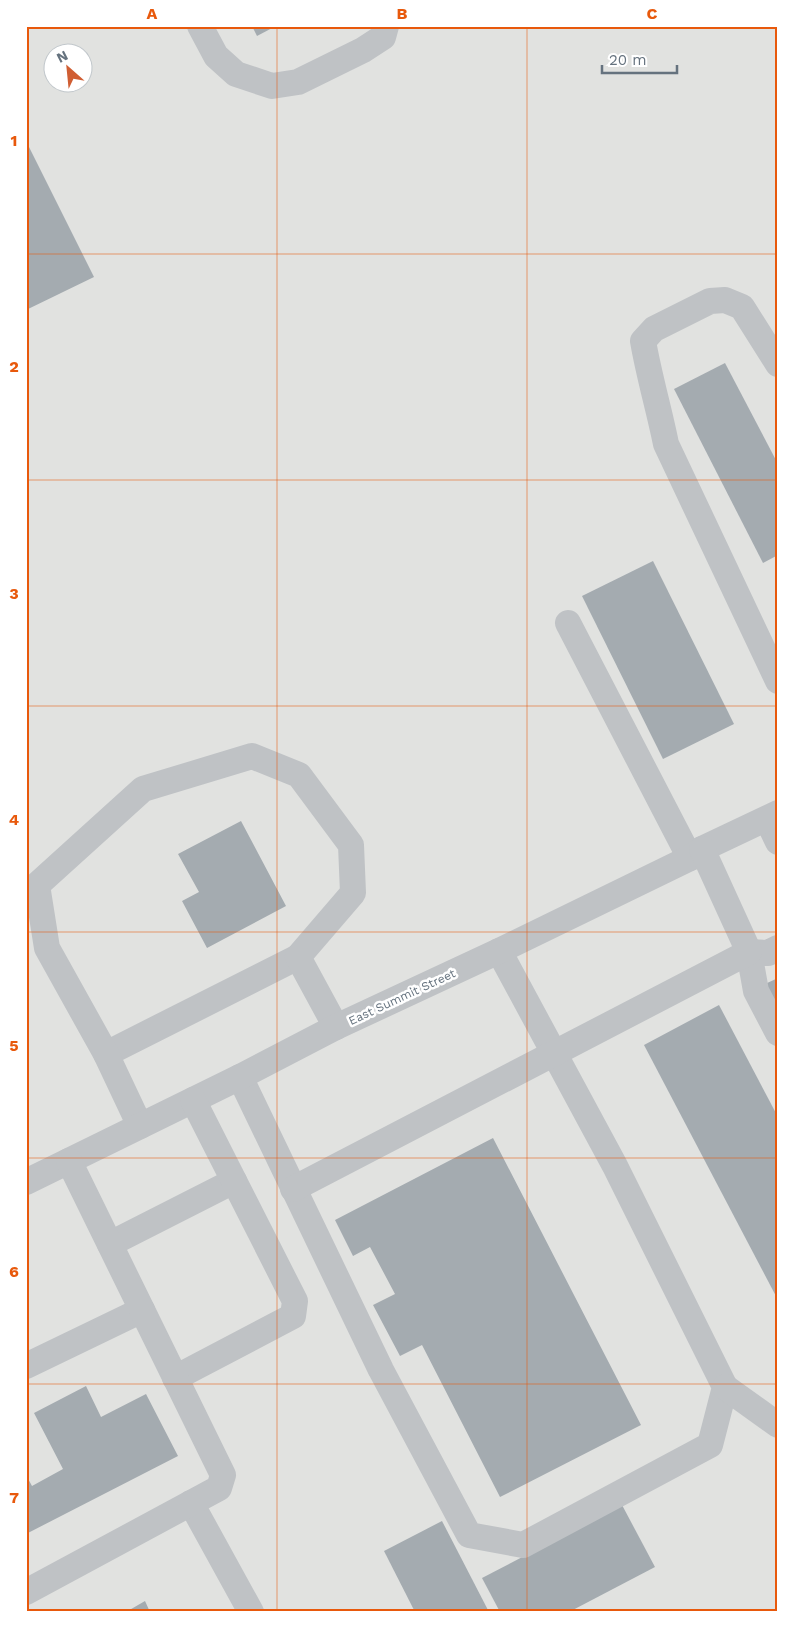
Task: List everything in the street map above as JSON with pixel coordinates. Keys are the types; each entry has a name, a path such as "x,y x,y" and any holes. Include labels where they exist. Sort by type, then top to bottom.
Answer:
{"street":[{"path":"200,26 216,56 236,74 272,86 298,82 363,50 383,37 386,26"},
{"path":"778,364 742,307 725,300 710,300 654,328 643,341 666,444 768,635 778,681"},
{"path":"568,623 749,952 756,991 778,1033"},
{"path":"106,1054 298,958 353,893 351,845 299,775 252,756 143,789 37,885 32,897 47,948 106,1054 140,1126"},
{"path":"772,816 778,842"},
{"name":"East Summit Street","path":"26,1182 240,1077 336,1027 500,951 772,816"},
{"path":"293,1189 749,952 768,954 778,948"},
{"path":"500,951 615,1166 724,1387 778,1425"},
{"path":"298,958 336,1027"},
{"path":"240,1077 381,1370 469,1535 523,1546 710,1445 724,1387"},
{"path":"175,1378 293,1316 295,1301 193,1100"},
{"path":"26,1592 220,1488 223,1475 69,1161"},
{"path":"110,1244 234,1182"},
{"path":"26,1366 142,1310"},
{"path":"191,1503 251,1612"}],"shaded area":[{"path":"26,26 778,26 778,1612 27,1612"}],"building":[{"path":"252,26 276,26 257,36"},
{"path":"26,141 94,277 26,310"},
{"path":"725,363 778,464 778,555 763,563 674,389"},
{"path":"653,561 734,724 663,759 582,596"},
{"path":"241,821 286,906 207,948 182,901 199,892 178,854"},
{"path":"778,978 778,1009 765,984"},
{"path":"719,1005 778,1117 778,1300 644,1045"},
{"path":"493,1138 641,1425 500,1497 422,1345 400,1356 373,1305 395,1294 370,1247 353,1256 335,1220"},
{"path":"86,1386 101,1417 146,1394 178,1456 26,1534 26,1475 32,1486 63,1469 34,1413"},
{"path":"622,1505 655,1567 569,1612 500,1612 482,1578"},
{"path":"442,1521 489,1612 415,1612 384,1551"},
{"path":"145,1601 150,1612 126,1612"}]}
